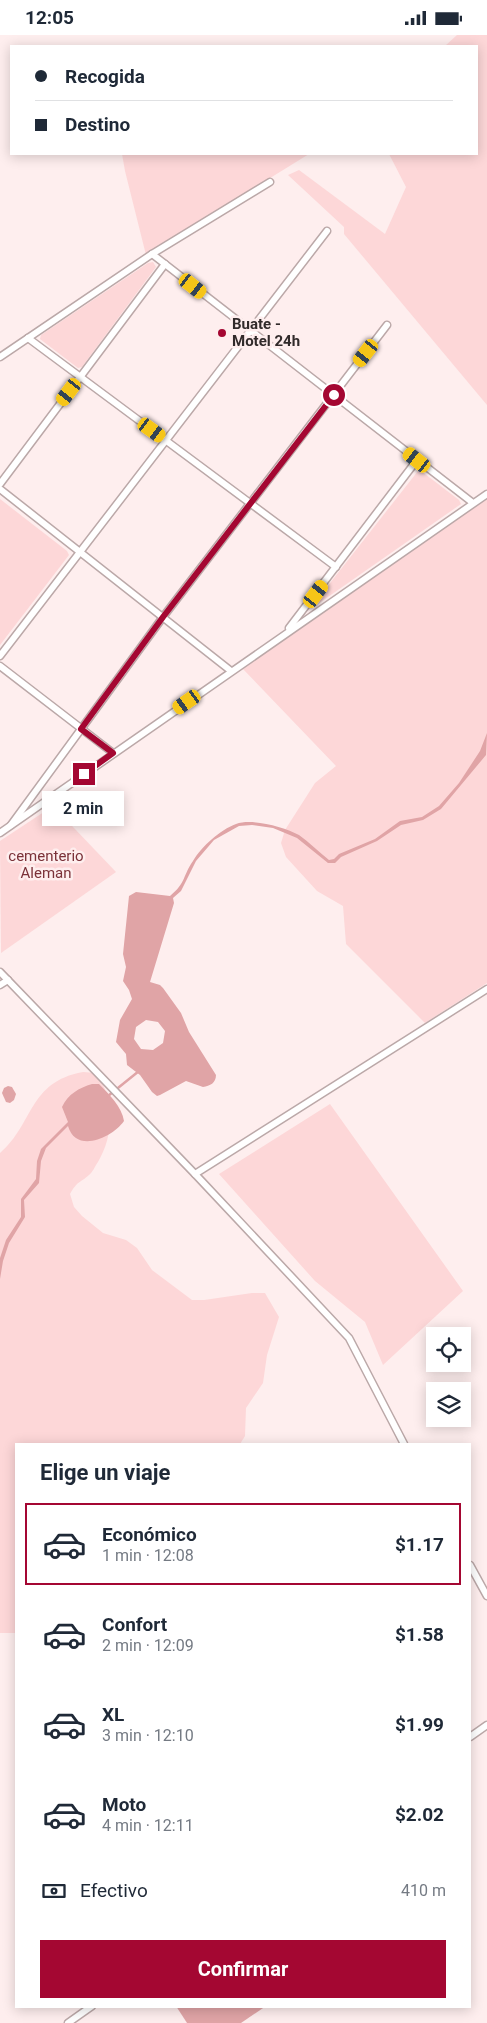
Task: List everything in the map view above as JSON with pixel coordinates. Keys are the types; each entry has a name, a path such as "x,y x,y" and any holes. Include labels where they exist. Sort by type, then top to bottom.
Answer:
{"street":[{"path":"0,357 152,254 270,182"},
{"path":"0,656 327,231"},
{"path":"152,254 473,503"},
{"path":"0,484 165,264"},
{"path":"11,825 163,617 387,325"},
{"path":"28,338 336,567"},
{"path":"285,634 417,460"},
{"path":"0,489 231,671"},
{"path":"0,833 487,494"},
{"path":"0,666 113,753"},
{"path":"0,972 196,1175 349,1338 403,1443"},
{"path":"0,985 8,980"},
{"path":"196,1175 487,989"},
{"path":"471,1567 487,1596"},
{"path":"471,1736 487,1725"},
{"path":"68,2023 89,2008"}],"green space":[{"path":"457,35 487,35 487,405 344,234 344,227 288,175 299,170 385,234 406,187 390,155 478,155 478,45 446,45"},
{"path":"122,155 307,155 146,255"},
{"path":"153,262 156,267 82,367 78,368 40,339 41,335 148,263"},
{"path":"418,471 421,471 459,500 461,504 315,606 312,606"},
{"path":"487,497 487,983 425,1023 346,944 343,906 317,891 286,857 281,843 285,830 315,783 336,766 242,668"},
{"path":"0,499 67,551 69,555 0,645"},
{"name":"cementerio Aleman","path":"53,806 116,872 1,953 0,841"},
{"path":"83,1072 96,1073 107,1094 109,1105 109,1129 103,1151 94,1169 77,1184 70,1194 74,1207 82,1216 103,1233 126,1240 137,1248 152,1270 192,1300 265,1293 279,1317 267,1355 263,1383 246,1408 245,1436 241,1443 15,1443 15,1633 0,1633 0,1153 20,1130 42,1094 65,1077"},
{"path":"330,1104 463,1291 383,1365 365,1322 315,1281 219,1174"}],"shaded area":[{"path":"487,733 486,755 441,809 423,820 401,825 377,841 341,857 335,863 328,863 297,838 273,828 252,825 239,826 214,840 196,861 181,891 173,898 174,903 150,982 163,988 181,1013 189,1032 216,1075 216,1078 212,1084 206,1087 186,1081 157,1096 152,1092 140,1075 127,1065 126,1054 116,1042 120,1020 132,999 123,981 126,967 123,954 129,896 136,892 170,896 182,883 190,866 206,844 224,830 243,822 268,824 293,832 329,860 334,859 339,854 375,839 400,821 422,817 439,806 459,783 480,751","holes":["146,1020 158,1022 165,1031 163,1043 153,1050 141,1049 134,1039 136,1027"]},
{"path":"92,1084 99,1084 111,1096 121,1111 124,1121 111,1133 86,1141 72,1135 68,1126 46,1148 41,1161 39,1183 24,1200 25,1217 9,1243 0,1279 0,1258 6,1240 21,1217 21,1199 36,1179 37,1161 41,1149 68,1122 62,1107 67,1098 78,1090"},
{"path":"12,1087 16,1094 14,1100 10,1103 6,1102 2,1093 4,1088"},
{"path":"177,2008 263,2008 241,2023 187,2023"}],"waterway":[{"path":"108,1096 139,1071"}],"place":[{"name":"Buate - Motel 24h","path":"222,333"}],"route":[{"path":"84,774 113,753 81,729 163,617 334,395"}]}
